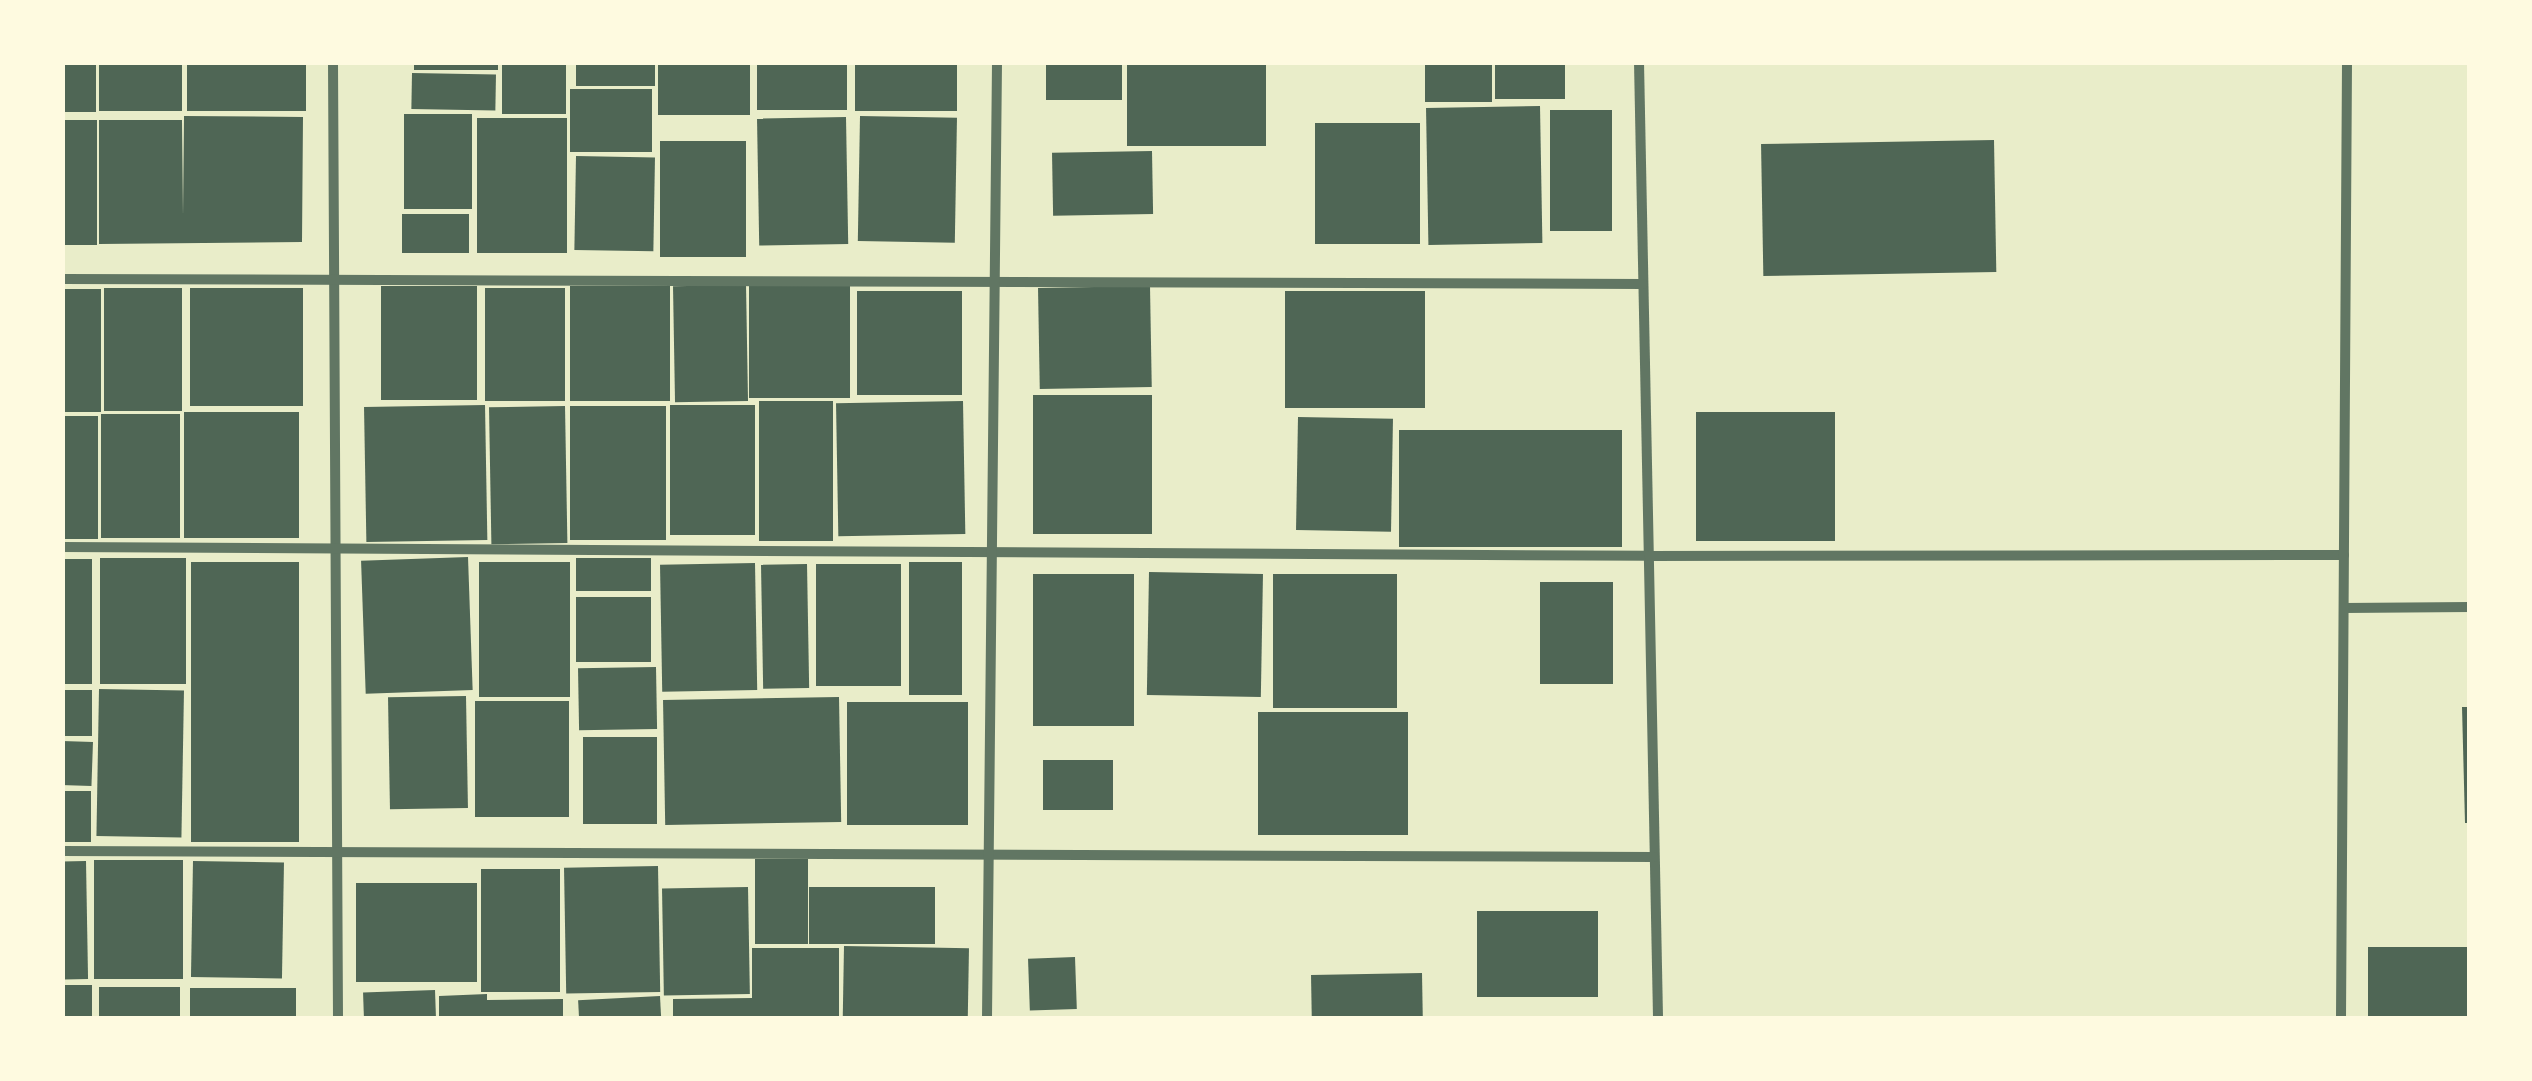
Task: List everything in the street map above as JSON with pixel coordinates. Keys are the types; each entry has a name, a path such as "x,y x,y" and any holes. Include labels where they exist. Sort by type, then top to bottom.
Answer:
{"street":[{"path":"333,62 338,1018"},
{"path":"987,1018 997,62"},
{"path":"1638,62 1658,1018"},
{"path":"2341,1018 2347,62"},
{"path":"62,279 1643,284"},
{"path":"62,547 1648,556 2344,554"},
{"path":"2344,608 2470,607"},
{"path":"62,851 1654,857"}],"building":[{"path":"62,62 96,62 96,112 62,112"},
{"path":"99,62 182,62 182,111 99,111"},
{"path":"187,62 306,62 306,111 187,111"},
{"path":"414,62 498,62 498,70 414,70"},
{"path":"502,62 566,62 566,114 502,114"},
{"path":"576,62 655,62 655,86 576,86"},
{"path":"658,62 750,62 750,115 658,115"},
{"path":"757,62 847,62 847,110 757,110"},
{"path":"855,62 957,62 957,111 855,111"},
{"path":"1046,62 1122,62 1122,100 1046,100"},
{"path":"1127,62 1266,62 1266,146 1127,146"},
{"path":"1425,62 1492,62 1492,102 1425,102"},
{"path":"1495,62 1565,62 1565,99 1495,99"},
{"path":"412,73 496,74 495,110 411,109"},
{"path":"570,89 652,89 652,152 570,152"},
{"path":"1540,106 1542,243 1428,245 1426,108"},
{"path":"1550,110 1612,110 1612,231 1550,231"},
{"path":"404,114 472,114 472,209 404,209"},
{"path":"184,116 303,117 302,242 99,244 99,120 182,120 183,216"},
{"path":"860,116 957,118 955,243 858,241"},
{"path":"846,117 848,244 759,246 757,119"},
{"path":"477,118 567,118 567,253 477,253"},
{"path":"62,120 97,120 97,245 62,245"},
{"path":"1315,123 1420,123 1420,244 1315,244"},
{"path":"1994,140 1996,272 1763,276 1761,144"},
{"path":"660,141 746,141 746,257 660,257"},
{"path":"1152,151 1153,214 1053,216 1052,153"},
{"path":"576,156 655,157 653,251 574,250"},
{"path":"402,214 469,214 469,253 402,253"},
{"path":"746,285 748,401 675,402 673,286"},
{"path":"749,285 850,285 850,398 749,398"},
{"path":"381,286 477,286 477,400 381,400"},
{"path":"570,286 670,286 670,401 570,401"},
{"path":"1150,286 1152,387 1040,389 1038,288"},
{"path":"104,288 182,288 182,411 104,411"},
{"path":"190,288 303,288 303,406 190,406"},
{"path":"485,288 565,288 565,401 485,401"},
{"path":"62,289 101,289 101,412 62,412"},
{"path":"857,291 962,291 962,395 857,395"},
{"path":"1285,291 1425,291 1425,408 1285,408"},
{"path":"1033,395 1152,395 1152,534 1033,534"},
{"path":"759,401 833,401 833,541 759,541"},
{"path":"963,401 965,534 838,536 836,403"},
{"path":"485,405 487,540 366,542 364,407"},
{"path":"670,405 755,405 755,535 670,535"},
{"path":"565,406 567,543 491,544 489,407"},
{"path":"570,406 666,406 666,540 570,540"},
{"path":"184,412 299,412 299,538 184,538"},
{"path":"1696,412 1835,412 1835,541 1696,541"},
{"path":"101,414 180,414 180,538 101,538"},
{"path":"62,416 98,416 98,539 62,539"},
{"path":"1298,417 1393,419 1391,532 1296,530"},
{"path":"1399,430 1622,430 1622,547 1399,547"},
{"path":"468,557 473,690 366,694 361,561"},
{"path":"100,558 186,558 186,684 100,684"},
{"path":"576,558 651,558 651,591 576,591"},
{"path":"62,559 92,559 92,684 62,684"},
{"path":"191,562 299,562 299,842 191,842"},
{"path":"479,562 570,562 570,697 479,697"},
{"path":"909,562 962,562 962,695 909,695"},
{"path":"755,563 757,690 662,692 660,565"},
{"path":"807,564 809,688 763,689 761,565"},
{"path":"816,564 901,564 901,686 816,686"},
{"path":"1149,572 1263,574 1261,697 1147,695"},
{"path":"1033,574 1134,574 1134,726 1033,726"},
{"path":"1273,574 1397,574 1397,708 1273,708"},
{"path":"1540,582 1613,582 1613,684 1540,684"},
{"path":"576,597 651,597 651,662 576,662"},
{"path":"656,667 657,729 579,730 578,668"},
{"path":"99,689 184,690 181,837 96,836"},
{"path":"62,690 92,690 92,736 62,736"},
{"path":"466,696 468,808 390,809 388,697"},
{"path":"839,697 841,822 665,825 663,700"},
{"path":"475,701 569,701 569,817 475,817"},
{"path":"847,702 968,702 968,825 847,825"},
{"path":"2462,707 2470,707 2470,823 2465,823"},
{"path":"1258,712 1408,712 1408,835 1258,835"},
{"path":"583,737 657,737 657,824 583,824"},
{"path":"62,741 93,742 91,786 62,785"},
{"path":"1043,760 1113,760 1113,810 1043,810"},
{"path":"62,791 91,791 91,842 62,842"},
{"path":"755,859 808,859 808,944 755,944"},
{"path":"94,860 183,860 183,979 94,979"},
{"path":"62,861 86,861 88,979 64,979"},
{"path":"193,861 284,863 282,979 191,977"},
{"path":"658,866 660,992 566,994 564,868"},
{"path":"481,869 560,869 560,992 481,992"},
{"path":"356,883 477,883 477,982 356,982"},
{"path":"748,887 750,994 664,995 662,889"},
{"path":"809,887 935,887 935,944 809,944"},
{"path":"1477,911 1598,911 1598,997 1477,997"},
{"path":"844,946 969,948 968,1018 843,1018"},
{"path":"2368,947 2470,947 2470,1018 2368,1018"},
{"path":"752,948 839,948 839,1018 673,1018 673,999 752,998"},
{"path":"1075,957 1077,1009 1030,1011 1028,959"},
{"path":"1422,973 1423,1018 1312,1018 1311,975"},
{"path":"62,985 92,985 92,1018 62,1018"},
{"path":"99,987 180,987 180,1018 99,1018"},
{"path":"190,988 296,988 296,1018 190,1018"},
{"path":"435,990 436,1018 364,1018 363,993"},
{"path":"487,994 487,1000 563,999 563,1018 439,1018 439,996"},
{"path":"660,996 661,1018 579,1018 578,1000"}]}
